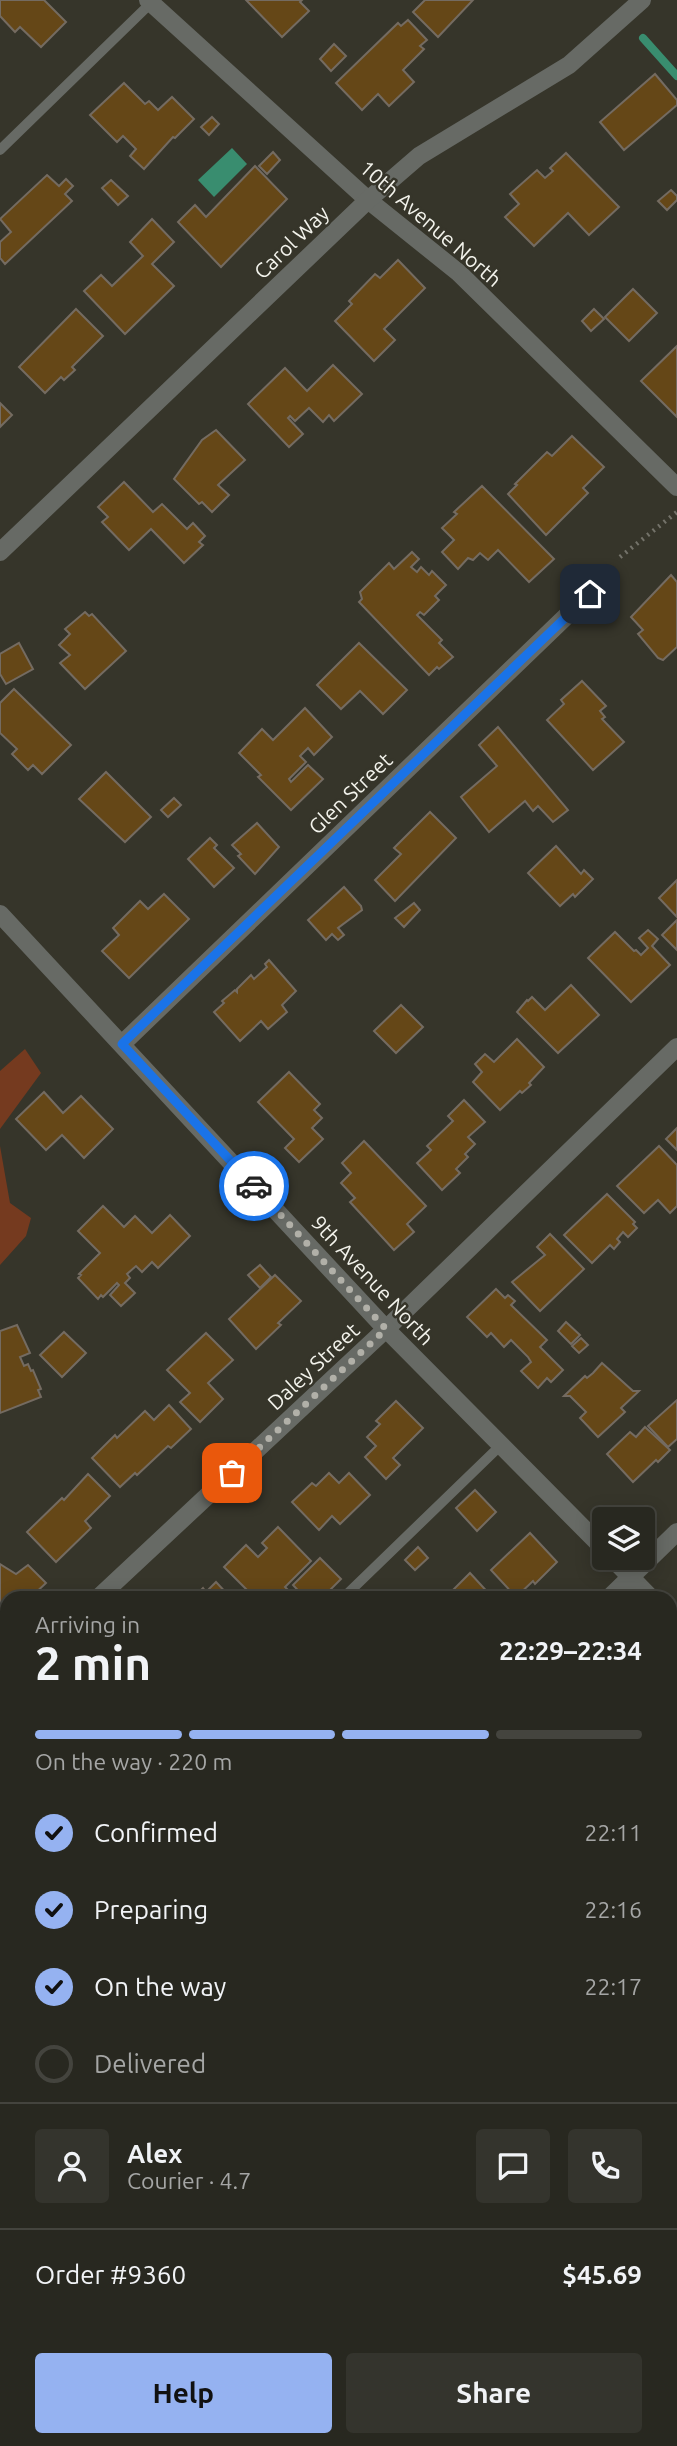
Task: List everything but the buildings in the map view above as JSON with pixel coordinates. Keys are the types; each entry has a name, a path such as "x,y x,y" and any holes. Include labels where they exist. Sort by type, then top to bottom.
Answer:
{"street":[{"name":"Carol Way","path":"0,552 368,200 419,156 569,65 642,0"},
{"name":"10th Avenue North","path":"149,2 368,200 459,273 677,487"},
{"name":"Glen Street","path":"122,1044 609,575"},
{"name":"9th Avenue North","path":"0,914 386,1329 592,1537"},
{"name":"Daley Street","path":"105,1591 386,1329 677,1047"},
{"path":"616,1591 677,1532"},
{"path":"624,1570 644,1591"}],"lane":[{"path":"0,150 149,2"},
{"path":"350,1591 501,1445"}],"path":[{"path":"609,575 617,559 677,512"}],"shaded area":[{"path":"232,148 247,164 214,197 198,180"},
{"path":"25,1049 41,1073 0,1129 0,1071"},
{"path":"0,1146 10,1203 31,1218 26,1236 0,1265"}],"waterway":[{"path":"643,38 677,76"}],"way so far":[{"path":"232,1473 386,1329 254,1186"}],"route":[{"path":"254,1186 122,1044 590,594"}]}
